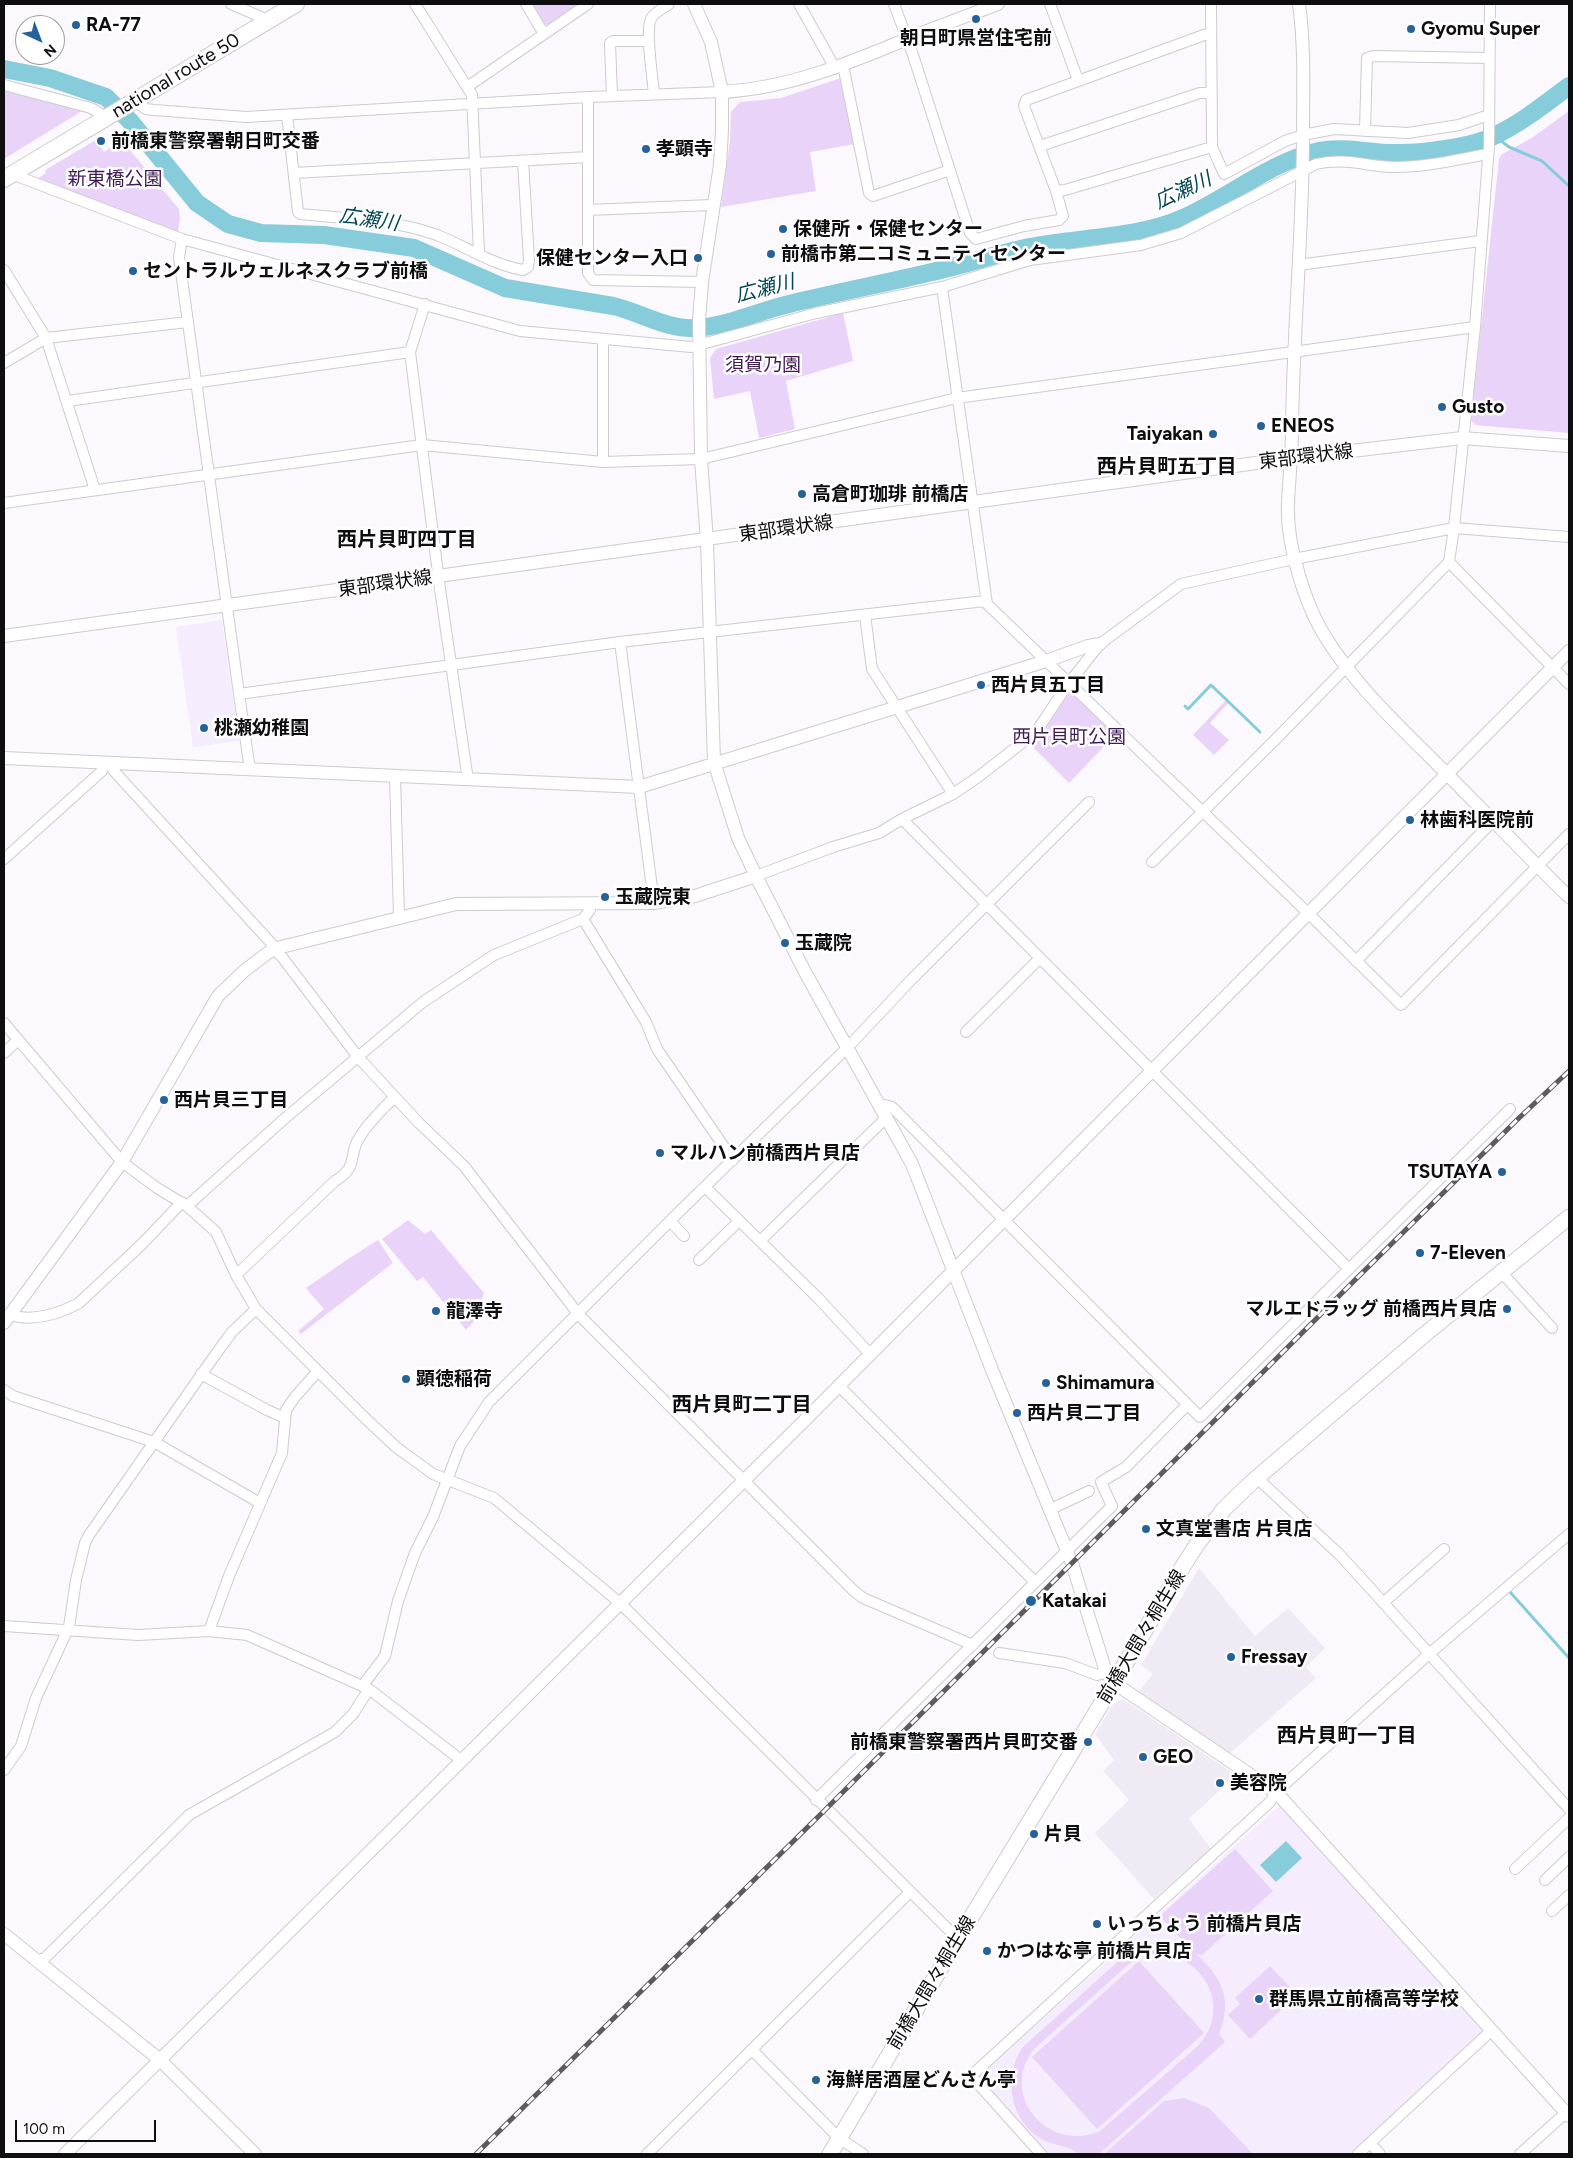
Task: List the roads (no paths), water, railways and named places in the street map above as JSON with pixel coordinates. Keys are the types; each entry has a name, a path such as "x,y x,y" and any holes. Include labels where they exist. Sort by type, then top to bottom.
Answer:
{"highway":[{"name":"national route 50","path":"6,174 107,117 296,4"}],"main road":[{"name":"前橋大間々桐生線","path":"830,2154 1110,1678 1198,1543 1224,1509 1257,1478 1424,1336 1569,1217"}],"street":[{"path":"231,4 268,20"},
{"path":"415,4 472,96 480,253"},
{"path":"526,4 544,34"},
{"path":"467,87 588,4"},
{"path":"654,94 649,41 651,18 669,4"},
{"path":"694,4 711,42 722,92 720,165 712,205 699,320 701,459 707,540 714,762 738,838 756,876 805,972 912,1164 992,1370 1072,1563 1110,1678"},
{"path":"799,4 830,59 838,67 869,193 873,196 950,170"},
{"path":"894,4 970,234 976,239 1062,218 1063,211 1024,102 1027,99 1211,34"},
{"path":"132,101 146,109 226,117 588,97 722,92 770,87 838,67 907,40 972,8 998,4"},
{"path":"1050,4 1078,80"},
{"path":"1211,4 1212,147 1222,172 1228,173 1285,141 1303,141 1334,129 1408,133 1460,125 1489,115"},
{"path":"1299,4 1304,56 1303,141 1293,352 1292,458 1288,506 1294,559 1317,622 1346,667 1376,703 1569,896"},
{"path":"1152,862 1449,562 1475,327 1489,130 1490,4"},
{"path":"612,96 610,43 613,41 649,41"},
{"path":"1365,130 1367,58 1374,56 1489,58"},
{"path":"4,85 92,108 107,117"},
{"path":"1040,146 1200,93 1211,93"},
{"path":"588,97 588,273 593,280 702,282"},
{"path":"287,115 298,212 301,214 401,224 437,235 518,270 528,268 523,161"},
{"path":"1056,191 1212,147"},
{"path":"6,174 182,239 520,331 691,347 699,340 942,287 1036,259 1141,245 1160,240 1188,230 1302,168 1316,164 1336,160 1399,167 1430,164 1488,150"},
{"path":"294,173 588,157"},
{"path":"588,210 712,205"},
{"path":"182,239 179,257 250,770"},
{"path":"1298,264 1480,241"},
{"path":"4,270 46,338 68,401 95,490"},
{"path":"942,287 985,601 1068,684 1308,913 1401,1005 1569,834"},
{"path":"425,304 410,352 468,780"},
{"path":"4,363 46,338 188,322"},
{"path":"4,503 422,445 603,462 701,459 958,398 1475,327"},
{"path":"603,340 603,462"},
{"path":"68,401 410,352"},
{"name":"東部環状線","path":"4,636 1292,458 1462,438 1569,446"},
{"path":"7,1319 122,1162 218,996 244,971 273,949 456,904 654,903 695,896 879,833 902,819 953,794 1036,732 1068,684 1100,644 1181,584 1294,559 1454,528 1569,537"},
{"path":"1449,562 1569,684"},
{"path":"239,694 620,642 985,601"},
{"path":"865,615 871,664 953,794"},
{"path":"620,642 654,903"},
{"path":"4,758 639,787 714,762 897,708 1088,646 1100,644"},
{"path":"66,2154 839,1386 1569,651"},
{"path":"4,859 102,771 108,763"},
{"path":"108,763 272,944 273,949 282,956 358,1056 395,1097 464,1166 579,1314 742,1481 858,1595 973,1645"},
{"path":"395,777 399,917"},
{"path":"37,1960 45,1958 189,1815 335,1732 354,1714 366,1687 385,1656 398,1601 415,1553 433,1517 460,1446 483,1409 670,1221 848,1047 912,979 1089,802"},
{"path":"902,819 1349,1270"},
{"path":"1356,961 1493,821"},
{"path":"7,1319 44,1316 68,1310 78,1303 184,1204 423,1002 479,963 494,955 583,919 590,910 588,903"},
{"path":"583,919 646,1022 657,1048 733,1160"},
{"path":"966,1032 1040,958"},
{"path":"4,1024 122,1162 157,1188 184,1204 216,1232 236,1275 256,1309 396,1447 433,1474 494,1498 620,1603 816,1800 958,1939"},
{"path":"4,1053 18,1040"},
{"path":"236,1275 335,1181 343,1176 352,1164 359,1138 380,1111 395,1097"},
{"path":"760,1241 883,1112 885,1105 892,1107 1198,1417 1202,1416 1510,1109"},
{"path":"705,1187 870,1354"},
{"path":"670,1221 684,1236"},
{"path":"699,1260 739,1221"},
{"path":"1502,1273 1552,1328"},
{"path":"4,1770 21,1746 36,1698 70,1624 76,1580 85,1543 201,1374 232,1332 256,1309"},
{"path":"209,1631 229,1576 282,1453 285,1418 289,1404 318,1372"},
{"path":"201,1374 285,1418"},
{"path":"839,1386 1035,1582"},
{"path":"4,1390 13,1396 154,1442 260,1503"},
{"path":"816,1800 1112,1506 1101,1482 1126,1467 1187,1405"},
{"path":"1257,1478 1339,1554 1569,1809"},
{"path":"1050,1510 1089,1491"},
{"path":"1041,2154 971,2076 1270,1802 1276,1792 1429,1654 1569,1534"},
{"path":"1383,1603 1444,1549"},
{"path":"4,1626 138,1636 209,1631 247,1635 366,1687 461,1760"},
{"path":"999,1653 1065,1663 1110,1678 1276,1792 1568,2113 1520,2154"},
{"path":"1515,1869 1569,1818"},
{"path":"1545,1880 1569,1857"},
{"path":"646,2154 910,1892"},
{"path":"1552,1911 1569,1895"},
{"path":"4,1934 160,2060 255,2154"},
{"path":"1358,2154 1492,2030"},
{"path":"752,2050 840,2138 864,2154"},
{"path":"1370,2143 1380,2154"}],"water":[{"path":"1286,1841 1302,1858 1276,1882 1260,1865"}],"waterway":[{"name":"広瀬川","path":"4,69 50,78 106,97 130,121 197,203 228,224 261,233 324,235 414,248 505,288 613,306 664,324 685,328 708,327 721,324 781,306 932,272 1025,248 1126,234 1165,225 1200,210 1283,163 1319,151 1338,149 1405,153 1448,149 1476,143 1488,139 1517,123 1569,86"},
{"path":"1495,136 1509,147 1542,161 1569,186"},
{"path":"1185,706 1188,709 1211,685 1260,732"},
{"path":"1510,1592 1569,1658"}],"railway":[{"path":"476,2154 826,1809 1358,1277 1569,1071"}],"place":[{"name":"朝日町県営住宅前","path":"976,19"},
{"name":"RA-77","path":"76,25"},
{"name":"Gyomu Super","path":"1411,29"},
{"name":"前橋東警察署朝日町交番","path":"101,141"},
{"name":"孝顕寺","path":"646,149"},
{"name":"保健所・保健センター","path":"783,229"},
{"name":"前橋市第二コミュニティセンター","path":"771,254"},
{"name":"保健センター入口","path":"698,258"},
{"name":"セントラルウェルネスクラブ前橋","path":"133,271"},
{"name":"Gusto","path":"1442,407"},
{"name":"ENEOS","path":"1261,426"},
{"name":"Taiyakan","path":"1213,434"},
{"name":"高倉町珈琲 前橋店","path":"802,494"},
{"name":"西片貝五丁目","path":"981,685"},
{"name":"桃瀬幼稚園","path":"204,728"},
{"name":"林歯科医院前","path":"1410,820"},
{"name":"玉蔵院東","path":"605,897"},
{"name":"玉蔵院","path":"785,943"},
{"name":"西片貝三丁目","path":"164,1100"},
{"name":"マルハン前橋西片貝店","path":"660,1153"},
{"name":"TSUTAYA","path":"1502,1172"},
{"name":"7-Eleven","path":"1420,1253"},
{"name":"マルエドラッグ 前橋西片貝店","path":"1507,1309"},
{"name":"龍澤寺","path":"436,1311"},
{"name":"顕徳稲荷","path":"406,1379"},
{"name":"Shimamura","path":"1046,1383"},
{"name":"西片貝二丁目","path":"1017,1413"},
{"name":"文真堂書店 片貝店","path":"1146,1529"},
{"name":"Katakai","path":"1031,1601"},
{"name":"Fressay","path":"1231,1657"},
{"name":"前橋東警察署西片貝町交番","path":"1088,1742"},
{"name":"GEO","path":"1143,1757"},
{"name":"美容院","path":"1220,1783"},
{"name":"片貝","path":"1034,1834"},
{"name":"いっちょう 前橋片貝店","path":"1097,1924"},
{"name":"かつはな亭 前橋片貝店","path":"987,1951"},
{"name":"群馬県立前橋高等学校","path":"1259,1999"},
{"name":"海鮮居酒屋どんさん亭","path":"816,2080"}],"district":[{"name":"西片貝町五丁目","path":"1167,467"},
{"name":"西片貝町四丁目","path":"407,540"},
{"name":"西片貝町二丁目","path":"742,1405"},
{"name":"西片貝町一丁目","path":"1347,1736"}],"park label":[{"name":"新東橋公園","path":"115,179"},
{"name":"須賀乃園","path":"763,365"},
{"name":"西片貝町公園","path":"1069,737"}]}
